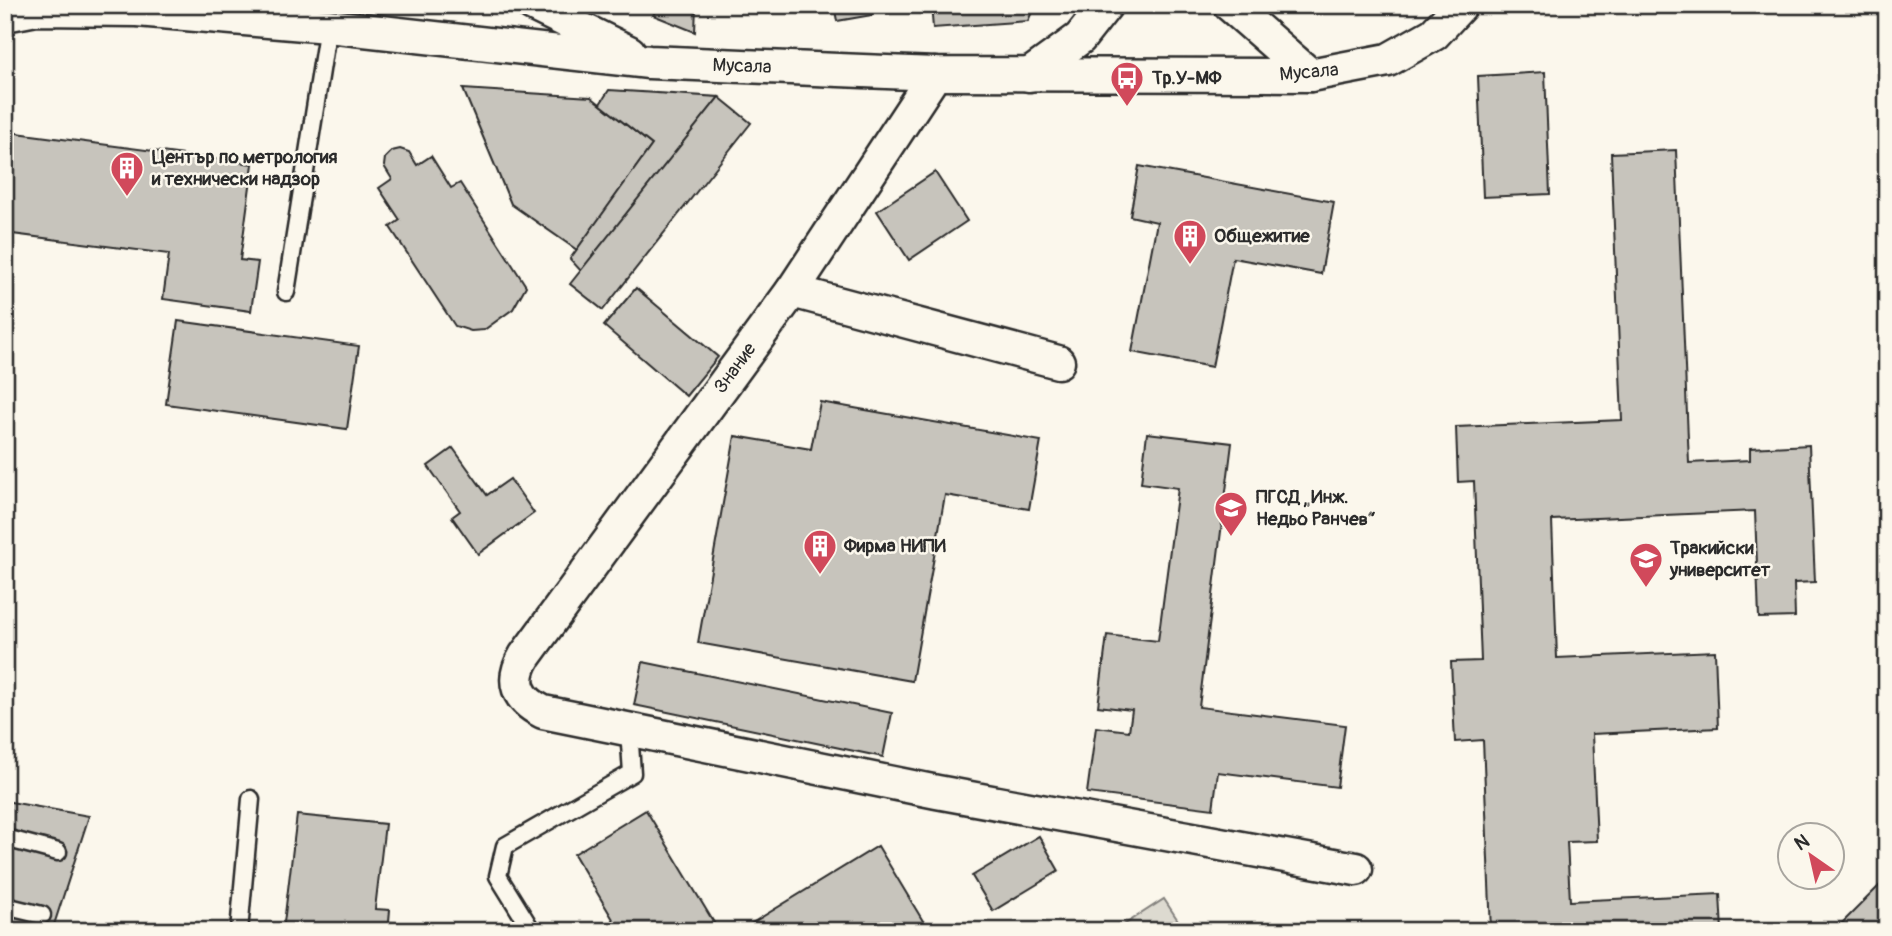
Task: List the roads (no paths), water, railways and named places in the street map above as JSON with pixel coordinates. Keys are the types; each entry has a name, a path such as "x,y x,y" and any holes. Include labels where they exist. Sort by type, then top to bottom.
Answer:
{"street":[{"path":"533,5 649,62"},
{"path":"1029,75 1080,37 1106,5"},
{"path":"1230,5 1310,75"},
{"name":"Мусала","path":"5,15 36,9 140,7 649,62 935,74 1310,75 1388,61 1434,34 1461,5"},
{"name":"Знание","path":"629,730 543,712 528,705 518,690 517,670 792,291 935,74"},
{"path":"792,291 1058,362"},
{"path":"629,730 936,792 1356,869"}],"lane":[{"path":"286,292 328,26"},
{"path":"532,931 498,876 505,846 632,773 629,730"},
{"path":"239,931 251,799"},
{"path":"5,838 58,852"},
{"path":"5,906 42,915"}],"place":[{"name":"Тр.У-МФ","path":"1127,108"},
{"name":"Център по метрология и технически надзор","path":"127,198"},
{"name":"Общежитие","path":"1190,266"},
{"name":"ПГСД „Инж. Недьо Ранчев“","path":"1231,538"},
{"name":"Фирма НИПИ","path":"820,576"},
{"name":"Тракийски университет","path":"1646,589"}]}
